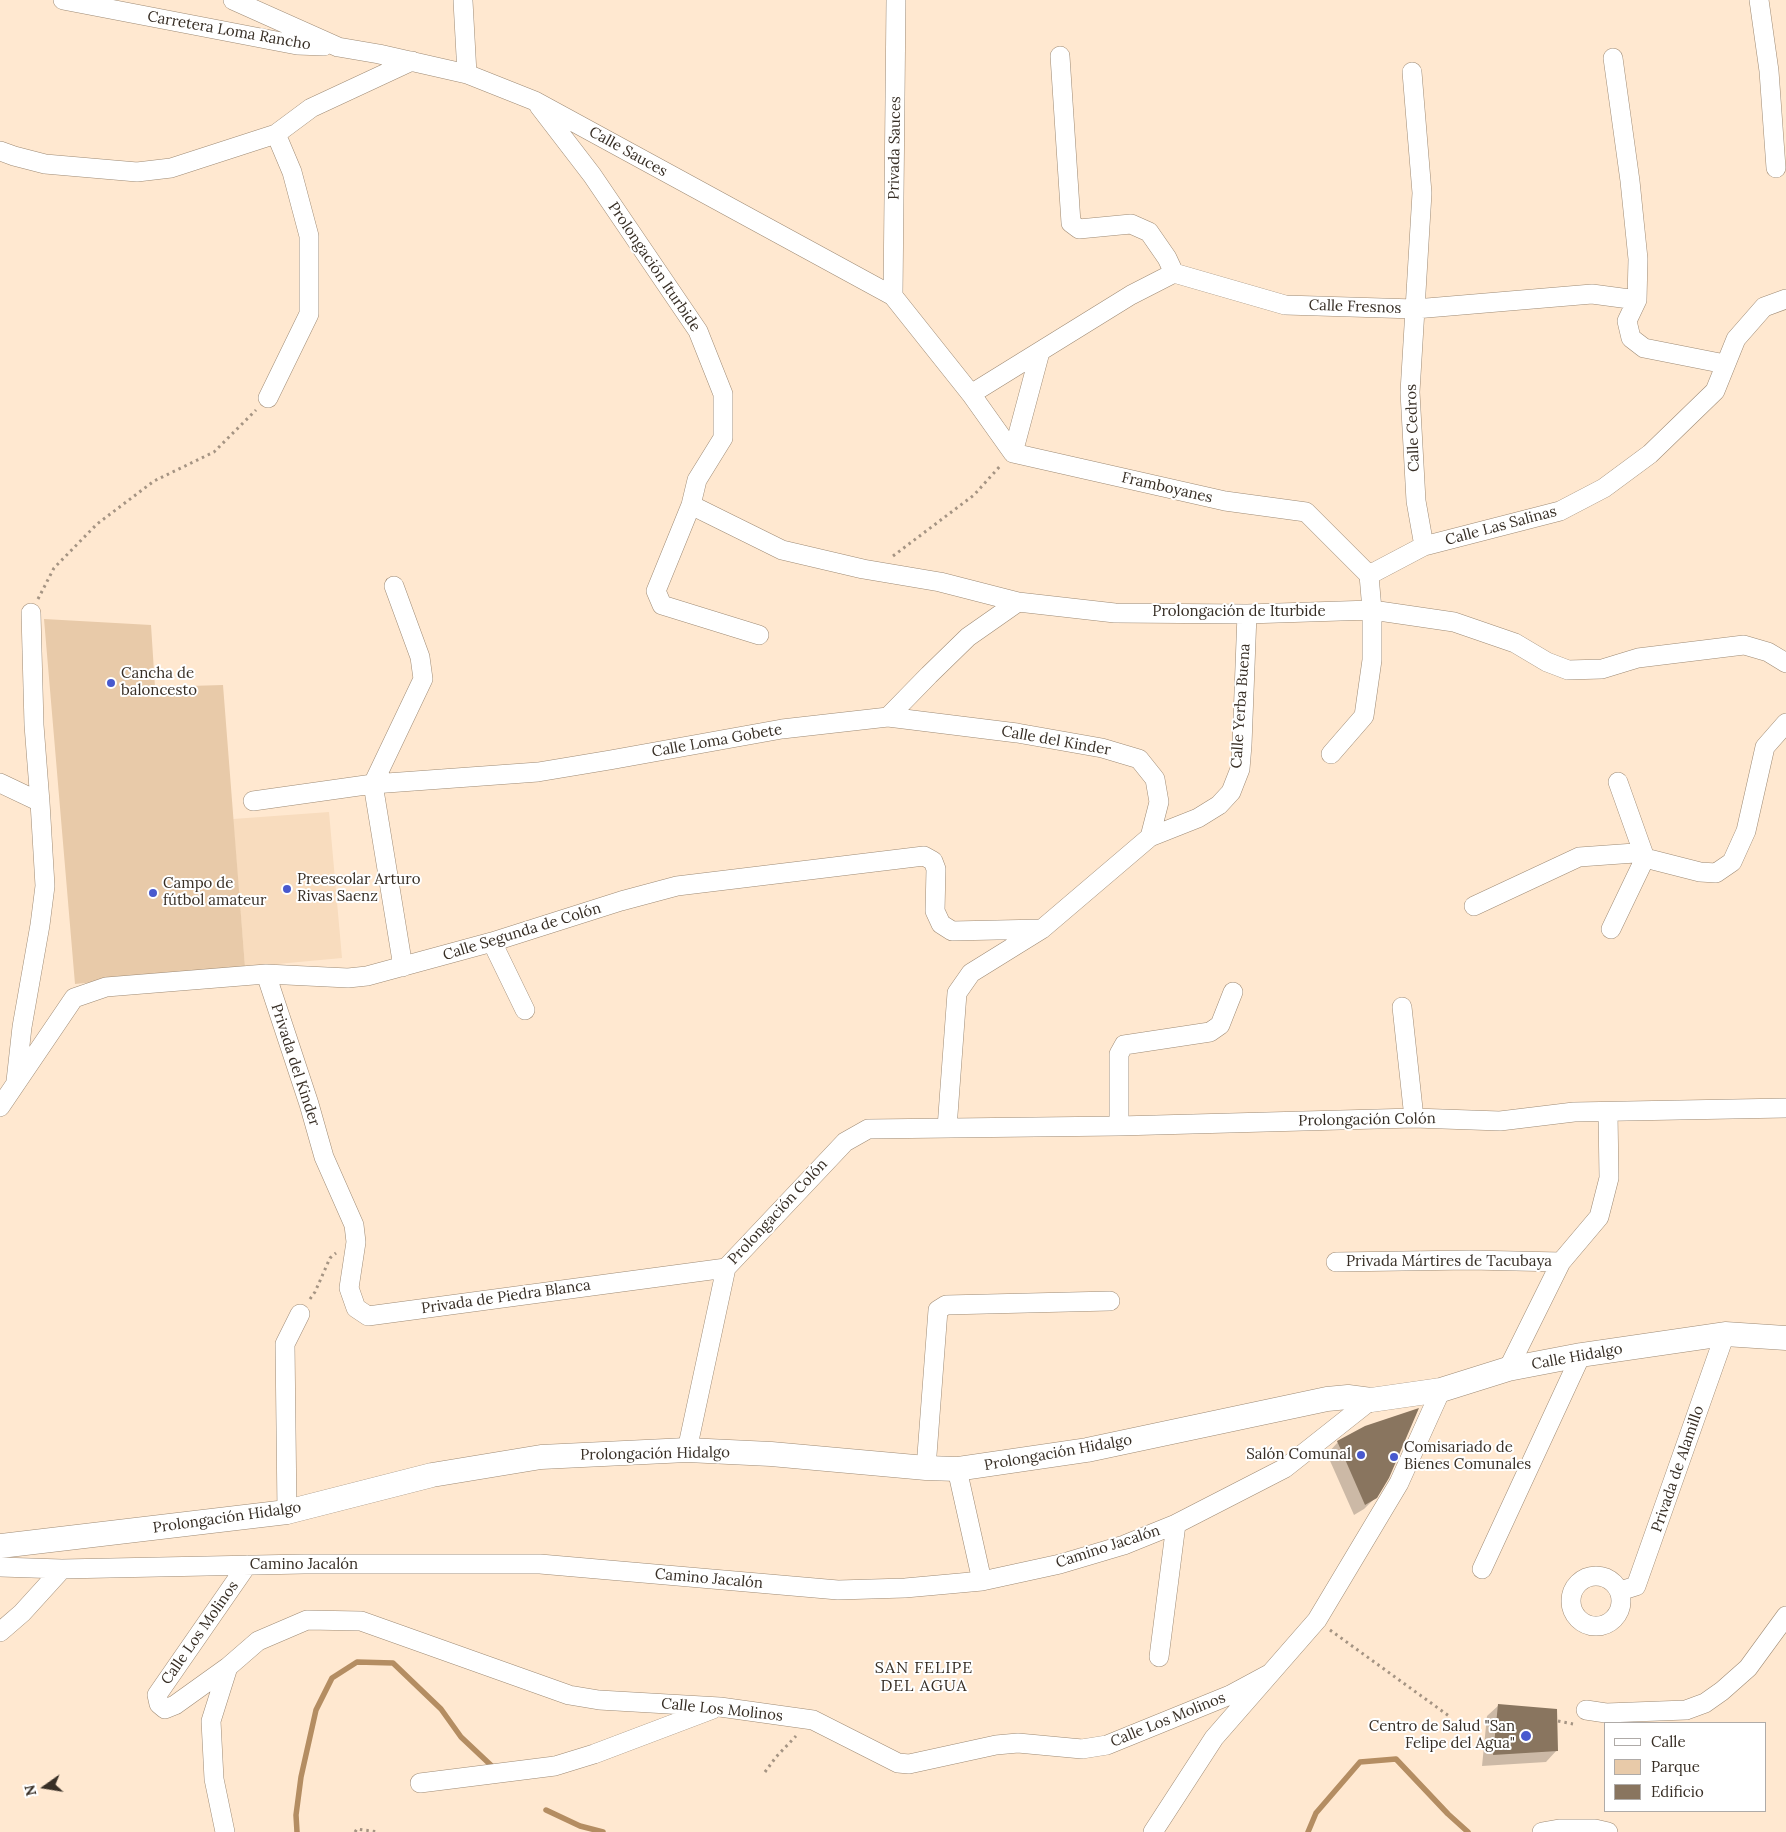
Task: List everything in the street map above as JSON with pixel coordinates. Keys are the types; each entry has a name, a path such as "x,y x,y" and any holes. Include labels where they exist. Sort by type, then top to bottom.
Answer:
{"street":[{"name":"Carretera Loma Rancho","path":"63,0 297,45 338,47"},
{"name":"Calle Sauces","path":"233,0 338,47 467,74 535,101 893,296 971,394"},
{"path":"463,0 467,74"},
{"name":"Privada Sauces","path":"893,296 896,0"},
{"path":"1759,0 1769,71 1776,168"},
{"path":"1013,453 971,394 1131,295 1174,273 1167,258 1149,232 1131,224 1078,229 1071,223 1060,56"},
{"path":"1613,58 1631,190 1638,259 1637,300 1627,321 1631,338 1644,348 1725,364"},
{"path":"0,151 45,164 137,172 171,168 276,134 311,108 412,61"},
{"name":"Calle Cedros","path":"1412,72 1422,193 1410,392 1416,501 1424,546"},
{"name":"Prolongación Iturbide","path":"535,101 592,175 698,331 723,394 723,438 698,480 656,591 662,605 759,635"},
{"path":"268,398 309,314 309,236 292,172 276,134"},
{"name":"Calle Fresnos","path":"1174,273 1284,305 1416,309 1592,294 1637,300"},
{"name":"Calle Las Salinas","path":"1424,546 1560,511 1604,488 1650,454 1715,391 1736,339 1764,307 1786,299"},
{"path":"1013,453 1040,352"},
{"name":"Framboyanes","path":"1013,453 1225,501 1306,512 1370,575"},
{"name":"Prolongación de Iturbide","path":"690,505 782,550 863,569 940,582 1018,602 1115,613 1246,614 1372,610 1454,622 1515,643 1548,662 1568,670 1602,669 1638,658 1744,645 1768,652 1786,663"},
{"path":"1331,754 1364,716 1372,660 1370,575 1424,546"},
{"path":"394,586 420,657 423,680 373,784 403,967"},
{"path":"888,717 968,637 1018,602"},
{"path":"16,1085 22,1027 45,886 34,725 31,613"},
{"name":"Calle Yerba Buena","path":"1150,837 1198,818 1219,805 1231,792 1240,769 1246,614"},
{"name":"Calle Loma Gobete","path":"373,784 538,772 782,728 888,717"},
{"name":"Calle del Kinder","path":"888,717 1017,733 1102,748 1139,759 1154,779 1159,802 1150,837"},
{"path":"1474,906 1579,857 1634,853 1645,858 1700,872 1716,873 1732,862 1746,831 1765,747 1786,723"},
{"path":"1611,929 1645,858 1618,782"},
{"path":"0,783 40,802"},
{"path":"253,801 373,784"},
{"path":"947,1128 957,993 972,973 1042,929 1150,837"},
{"name":"Calle Segunda de Colón","path":"0,1107 74,998 106,987 266,974 348,978 367,976 492,942 621,901 677,886 924,856 933,861 936,869 935,911 941,924 952,931 1042,929"},
{"path":"492,942 525,1010"},
{"name":"Privada del Kinder","path":"266,974 309,1104 324,1157 354,1225 356,1242"},
{"path":"1119,1126 1119,1054 1124,1045 1210,1032 1220,1025 1233,992"},
{"path":"1402,1007 1414,1118"},
{"name":"Prolongación Colón","path":"687,1450 726,1268 845,1142 868,1128 1119,1126 1414,1118 1500,1121 1574,1112 1608,1113 1786,1108"},
{"path":"1508,1369 1561,1262 1599,1217 1608,1178 1608,1113"},
{"name":"Privada de Piedra Blanca","path":"356,1242 349,1288 356,1308 368,1316 726,1268"},
{"name":"Privada Mártires de Tacubaya","path":"1336,1262 1470,1260 1561,1262"},
{"path":"926,1468 938,1310 946,1304 1110,1301"},
{"path":"287,1512 285,1344 300,1314"},
{"name":"Calle Hidalgo","path":"1371,1400 1441,1390 1508,1369 1580,1355 1725,1334 1786,1338"},
{"name":"Privada de Alamillo","path":"1620,1591 1636,1586 1725,1334"},
{"path":"1482,1568 1580,1355"},
{"path":"1269,1674 1317,1620 1399,1483 1441,1390"},
{"name":"Prolongación Hidalgo","path":"0,1546 287,1512 432,1475 541,1457 687,1450 771,1454 957,1469 1087,1450 1327,1399 1348,1397 1371,1400"},
{"name":"Camino Jacalón","path":"0,1567 62,1569 304,1564 540,1564 838,1590 905,1588 982,1581 1060,1564 1124,1545 1176,1524 1285,1468 1371,1400"},
{"path":"957,1469 982,1581"},
{"path":"1159,1657 1176,1524"},
{"name":"Calle Los Molinos","path":"247,1565 157,1695 159,1704 165,1709 176,1705 228,1668 258,1641 307,1620 360,1621 569,1695 599,1700 720,1707 813,1720 898,1763 909,1764 996,1745 1018,1743 1082,1749 1107,1745 1230,1695 1269,1674"},
{"path":"0,1632 22,1614 62,1569"},
{"path":"1586,1710 1606,1713 1670,1711 1686,1710 1705,1703 1748,1668 1786,1616"},
{"path":"225,1832 214,1779 211,1722 228,1668"},
{"name":"Calle Los Molinos","path":"1153,1832 1214,1738 1269,1674"},
{"path":"420,1783 555,1766 594,1754 720,1707"},
{"path":"1542,1832 1559,1829 1595,1829 1608,1832"}],"path":[{"path":"31,613 54,568 97,524 154,480 214,452 268,398"},
{"path":"863,569 891,557 974,495 1013,453"},
{"path":"300,1314 315,1292 330,1258 338,1250 356,1242"},
{"path":"1317,1620 1449,1716"},
{"path":"764,1772 776,1757 813,1720"},
{"path":"355,1832 357,1828 378,1832"}],"shaded area":[{"name":"Preescolar Arturo Rivas Saenz","path":"329,812 342,958 245,967 233,819"}],"green space":[{"name":"Campo de fútbol amateur","path":"44,619 151,625 155,687 223,685 245,967 75,984"}],"building":[{"path":"1419,1408 1389,1478 1377,1498 1365,1505 1337,1441 1365,1426"},
{"name":"Centro de Salud \"San Felipe del Agua\"","path":"1498,1704 1557,1709 1558,1751 1493,1755"}],"waterway":[{"path":"297,1832 296,1815 301,1777 316,1710 332,1678 357,1662 393,1663 441,1709 461,1737 495,1769"},
{"path":"1308,1832 1316,1813 1360,1762 1396,1759 1448,1814 1468,1832"},
{"path":"546,1810 580,1826 603,1832"}],"place":[{"name":"Cancha de baloncesto","path":"111,683"},
{"name":"Preescolar Arturo Rivas Saenz","path":"287,889"},
{"name":"Campo de fútbol amateur","path":"153,893"},
{"name":"Salón Comunal","path":"1361,1455"},
{"name":"Comisariado de Bienes Comunales","path":"1394,1457"},
{"name":"Centro de Salud \"San Felipe del Agua\"","path":"1526,1736"}],"district":[{"name":"SAN FELIPE DEL AGUA","path":"924,1677"}]}
